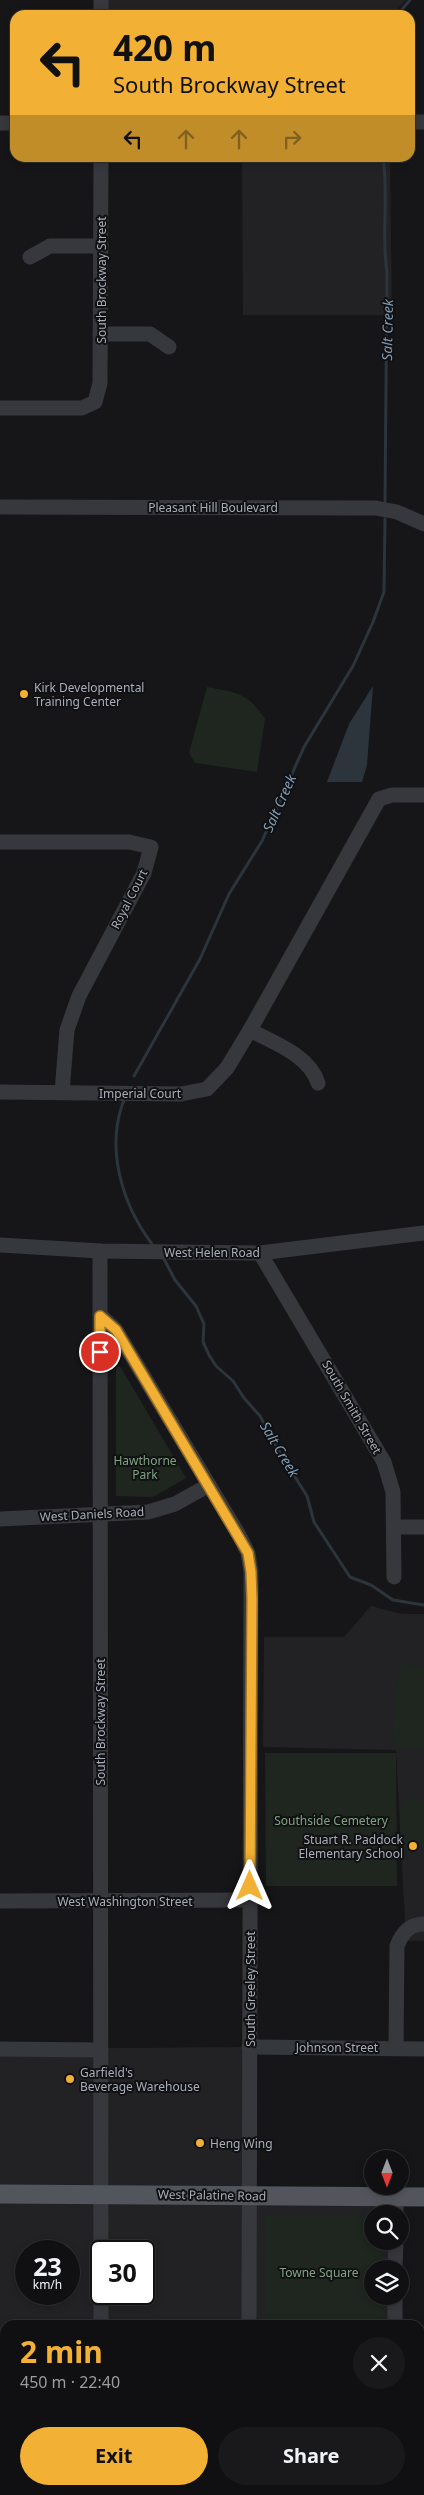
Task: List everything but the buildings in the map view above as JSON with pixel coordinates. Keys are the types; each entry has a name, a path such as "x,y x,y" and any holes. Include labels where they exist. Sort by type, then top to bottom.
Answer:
{"main road":[{"name":"West Palatine Road","path":"0,2194 249,2195 396,2205 424,2197"}],"street":[{"name":"South Brockway Street","path":"0,408 82,408 95,402 100,383 101,162"},
{"path":"30,257 50,246 101,246"},
{"path":"100,334 150,334 170,347"},
{"name":"Pleasant Hill Boulevard","path":"0,507 376,508 397,512 424,523"},
{"name":"Imperial Court","path":"0,1092 181,1094 207,1089 227,1068 250,1030 379,799 392,795 424,795"},
{"name":"Royal Court","path":"0,842 129,842 151,847 144,873 79,996 67,1030 62,1092"},
{"path":"250,1030 292,1052 314,1070 318,1083"},
{"name":"West Helen Road","path":"0,1245 100,1251 260,1252 424,1233"},
{"name":"South Brockway Street","path":"100,1251 101,2320"},
{"name":"South Smith Street","path":"260,1252 384,1462 393,1492 394,1577"},
{"name":"South Greeley Street","path":"100,1316 116,1330 209,1485 248,1553 251,1572 249,2320"},
{"name":"West Daniels Road","path":"0,1519 148,1512 161,1509 209,1485"},
{"path":"394,1527 424,1527"},
{"name":"West Washington Street","path":"0,1901 250,1900"},
{"path":"396,2047 396,1946 402,1932 416,1924 424,1924"},
{"name":"Johnson Street","path":"249,2047 396,2047 424,2049"},
{"path":"0,2049 101,2050"},
{"path":"395,2305 395,2320"}],"shaded area":[{"path":"101,0 406,0 397,10 101,10"},
{"path":"242,162 390,162 392,315 243,315"},
{"path":"373,686 367,765 362,782 327,782 349,724"},
{"name":"Stuart R. Paddock Elementary School","path":"371,1606 402,1614 424,1614 424,1941 406,1941 396,1750 263,1747 264,1637 344,1637"},
{"path":"249,2047 249,2195 396,2197 396,2205 364,2205 364,2250 396,2250 395,2260 364,2260 364,2305 395,2305 395,2320 0,2320 0,2049"}],"green space":[{"path":"207,687 241,695 253,703 265,719 257,772 195,763 189,753"},
{"name":"Hawthorne Park","path":"120,1366 186,1478 153,1497 116,1496 116,1367"},
{"path":"400,1664 424,1667 424,1751 399,1747 392,1738"},
{"name":"Southside Cemetery","path":"265,1753 396,1753 397,1886 266,1886"},
{"path":"408,1798 423,1799 424,1801 424,1848 400,1847 400,1811"},
{"name":"Towne Square","path":"266,2216 364,2216 364,2250 384,2250 384,2260 364,2260 364,2305 384,2305 384,2320 266,2320"}],"waterway":[{"name":"Salt Creek","path":"401,10 410,0"},
{"name":"Salt Creek","path":"384,162 385,258 387,272 385,502"},
{"name":"Salt Creek","path":"134,1076 200,959 229,894 262,841 304,747 353,666 373,622 384,592 385,519"},
{"name":"Salt Creek","path":"124,1100 116,1137 120,1175 132,1211 152,1244"},
{"name":"Salt Creek","path":"164,1259 175,1280 196,1306 204,1324 203,1342 209,1355 216,1366 233,1381 244,1398 260,1416 307,1496 314,1522 350,1577 371,1585 393,1600 424,1605"}],"place":[{"name":"Kirk Developmental Training Center","path":"24,694"},
{"name":"Stuart R. Paddock Elementary School","path":"413,1846"},
{"name":"Garfield's Beverage Warehouse","path":"70,2079"},
{"name":"Heng Wing","path":"200,2143"}],"route":[{"path":"100,1352 100,1316 116,1330 248,1553 252,1599 250,1886"}]}
